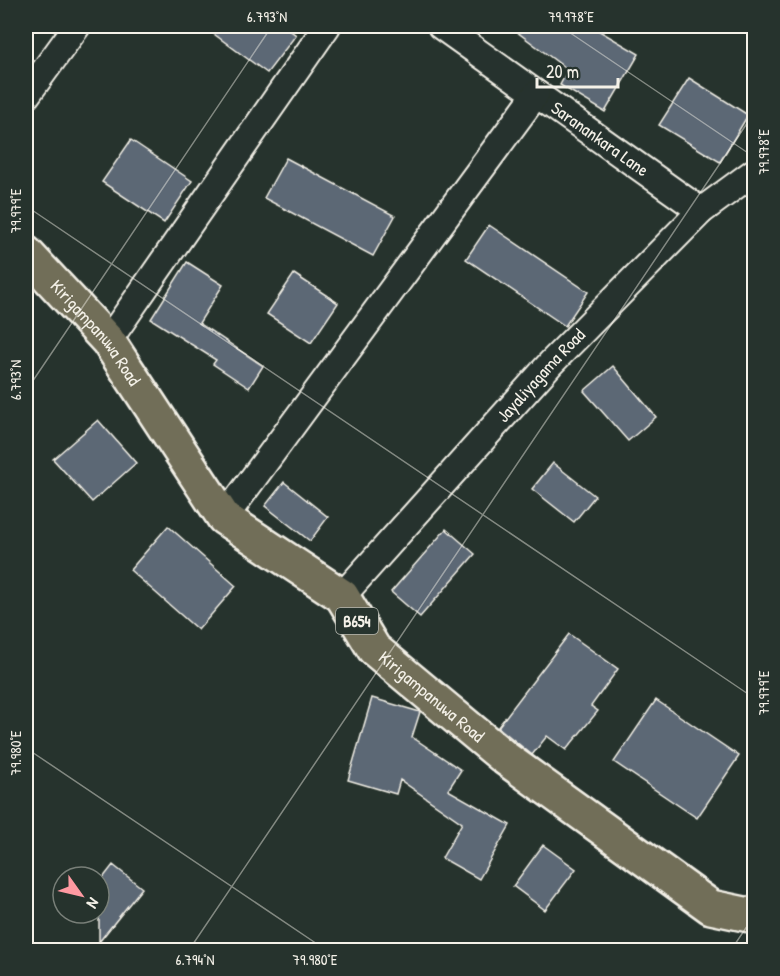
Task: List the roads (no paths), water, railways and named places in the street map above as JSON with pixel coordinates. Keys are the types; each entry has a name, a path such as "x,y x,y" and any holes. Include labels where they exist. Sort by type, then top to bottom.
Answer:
{"main road":[{"name":"Kirigampanuwa Road","path":"26,253 108,341 224,518 342,596 374,649 505,758 711,907 754,916"}],"street":[{"path":"26,96 77,26"},
{"path":"108,341 327,26"},
{"name":"Saranankara Lane","path":"441,26 701,211"},
{"path":"224,518 536,94"},
{"name":"Jayaliyagama Road","path":"342,596 550,363 701,211 754,172"}]}
